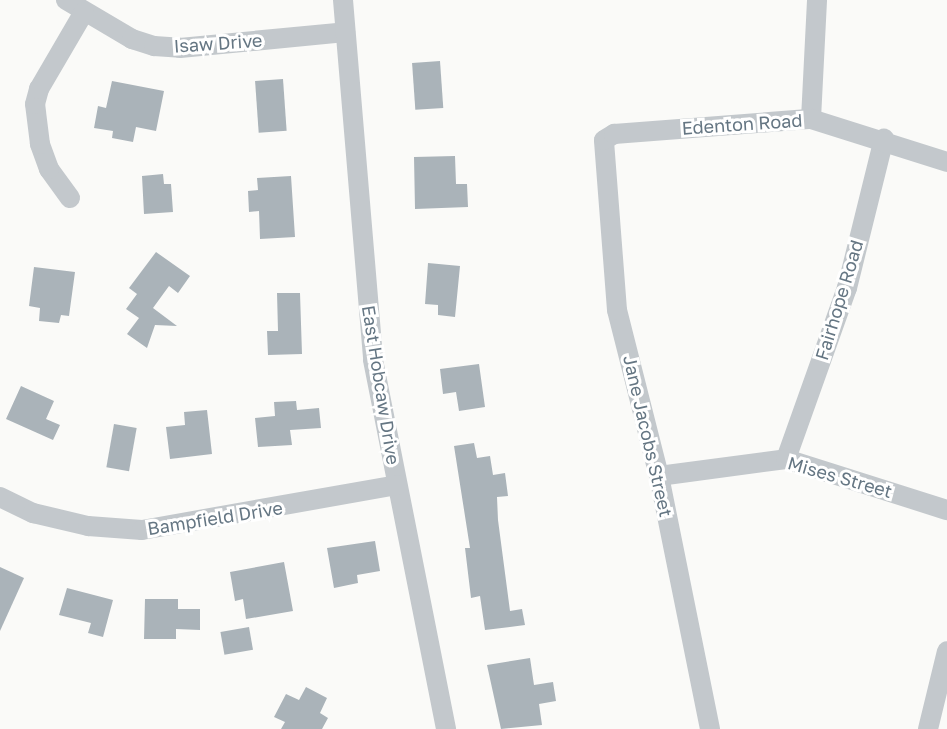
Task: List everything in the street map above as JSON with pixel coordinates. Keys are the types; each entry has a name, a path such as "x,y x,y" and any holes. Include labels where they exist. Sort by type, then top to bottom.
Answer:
{"street":[{"name":"Isaw Drive","path":"66,0 132,39 180,48 345,32"},
{"name":"East Hobcaw Drive","path":"343,0 373,360 446,729"},
{"path":"811,119 818,0"},
{"path":"70,198 43,153 35,104 39,89 84,12"},
{"name":"Edenton Road","path":"604,140 614,134 811,119 884,138 947,162"},
{"name":"Fairhope Road","path":"786,459 847,288 884,138"},
{"name":"Jane Jacobs Street","path":"604,140 617,310 659,476 710,729"},
{"name":"Mises Street","path":"659,476 786,459 947,510"},
{"name":"Bampfield Drive","path":"0,497 33,513 88,526 142,530 397,485"},
{"path":"928,729 947,651"}],"building":[{"path":"440,61 443,108 415,110 412,63"},
{"path":"283,79 287,131 259,133 255,81"},
{"path":"112,81 164,91 156,131 136,127 133,142 112,138 113,131 94,128 98,106 106,108"},
{"path":"455,156 456,184 467,184 468,207 415,209 414,157"},
{"path":"163,174 164,184 171,184 173,212 144,214 142,176"},
{"path":"291,176 295,237 260,239 259,211 249,212 248,191 258,190 257,178"},
{"path":"156,252 190,276 178,293 169,286 153,308 177,326 155,325 147,348 127,334 139,318 126,309 137,294 129,288"},
{"path":"428,263 460,266 455,317 438,315 438,305 425,304"},
{"path":"34,267 75,272 69,316 61,315 59,323 39,321 40,308 29,306"},
{"path":"277,293 300,293 302,354 268,355 267,331 278,331"},
{"path":"479,364 485,407 459,411 456,392 443,394 440,369"},
{"path":"21,386 54,401 46,419 60,425 53,440 6,419"},
{"path":"296,401 297,410 319,408 321,428 290,430 292,445 258,447 255,418 275,416 274,402"},
{"path":"207,410 212,454 170,459 166,427 185,425 184,412"},
{"path":"114,424 137,428 129,471 106,467"},
{"path":"474,443 477,458 490,456 493,475 505,473 508,496 497,497 498,520 510,611 522,609 525,625 485,630 480,596 471,598 465,548 470,548 454,446"},
{"path":"375,541 380,571 357,575 358,583 334,588 327,548"},
{"path":"284,562 293,611 246,619 243,599 235,601 230,572"},
{"path":"0,567 24,578 0,631"},
{"path":"67,588 113,600 103,637 88,633 91,623 59,615"},
{"path":"145,599 178,599 178,609 200,609 200,630 176,629 176,639 144,639"},
{"path":"249,627 253,650 224,655 220,632"},
{"path":"530,658 534,685 553,682 556,701 539,704 542,725 501,729 487,665"},
{"path":"306,687 327,698 320,713 328,718 322,729 281,729 285,722 274,717 286,694 299,700"}]}
